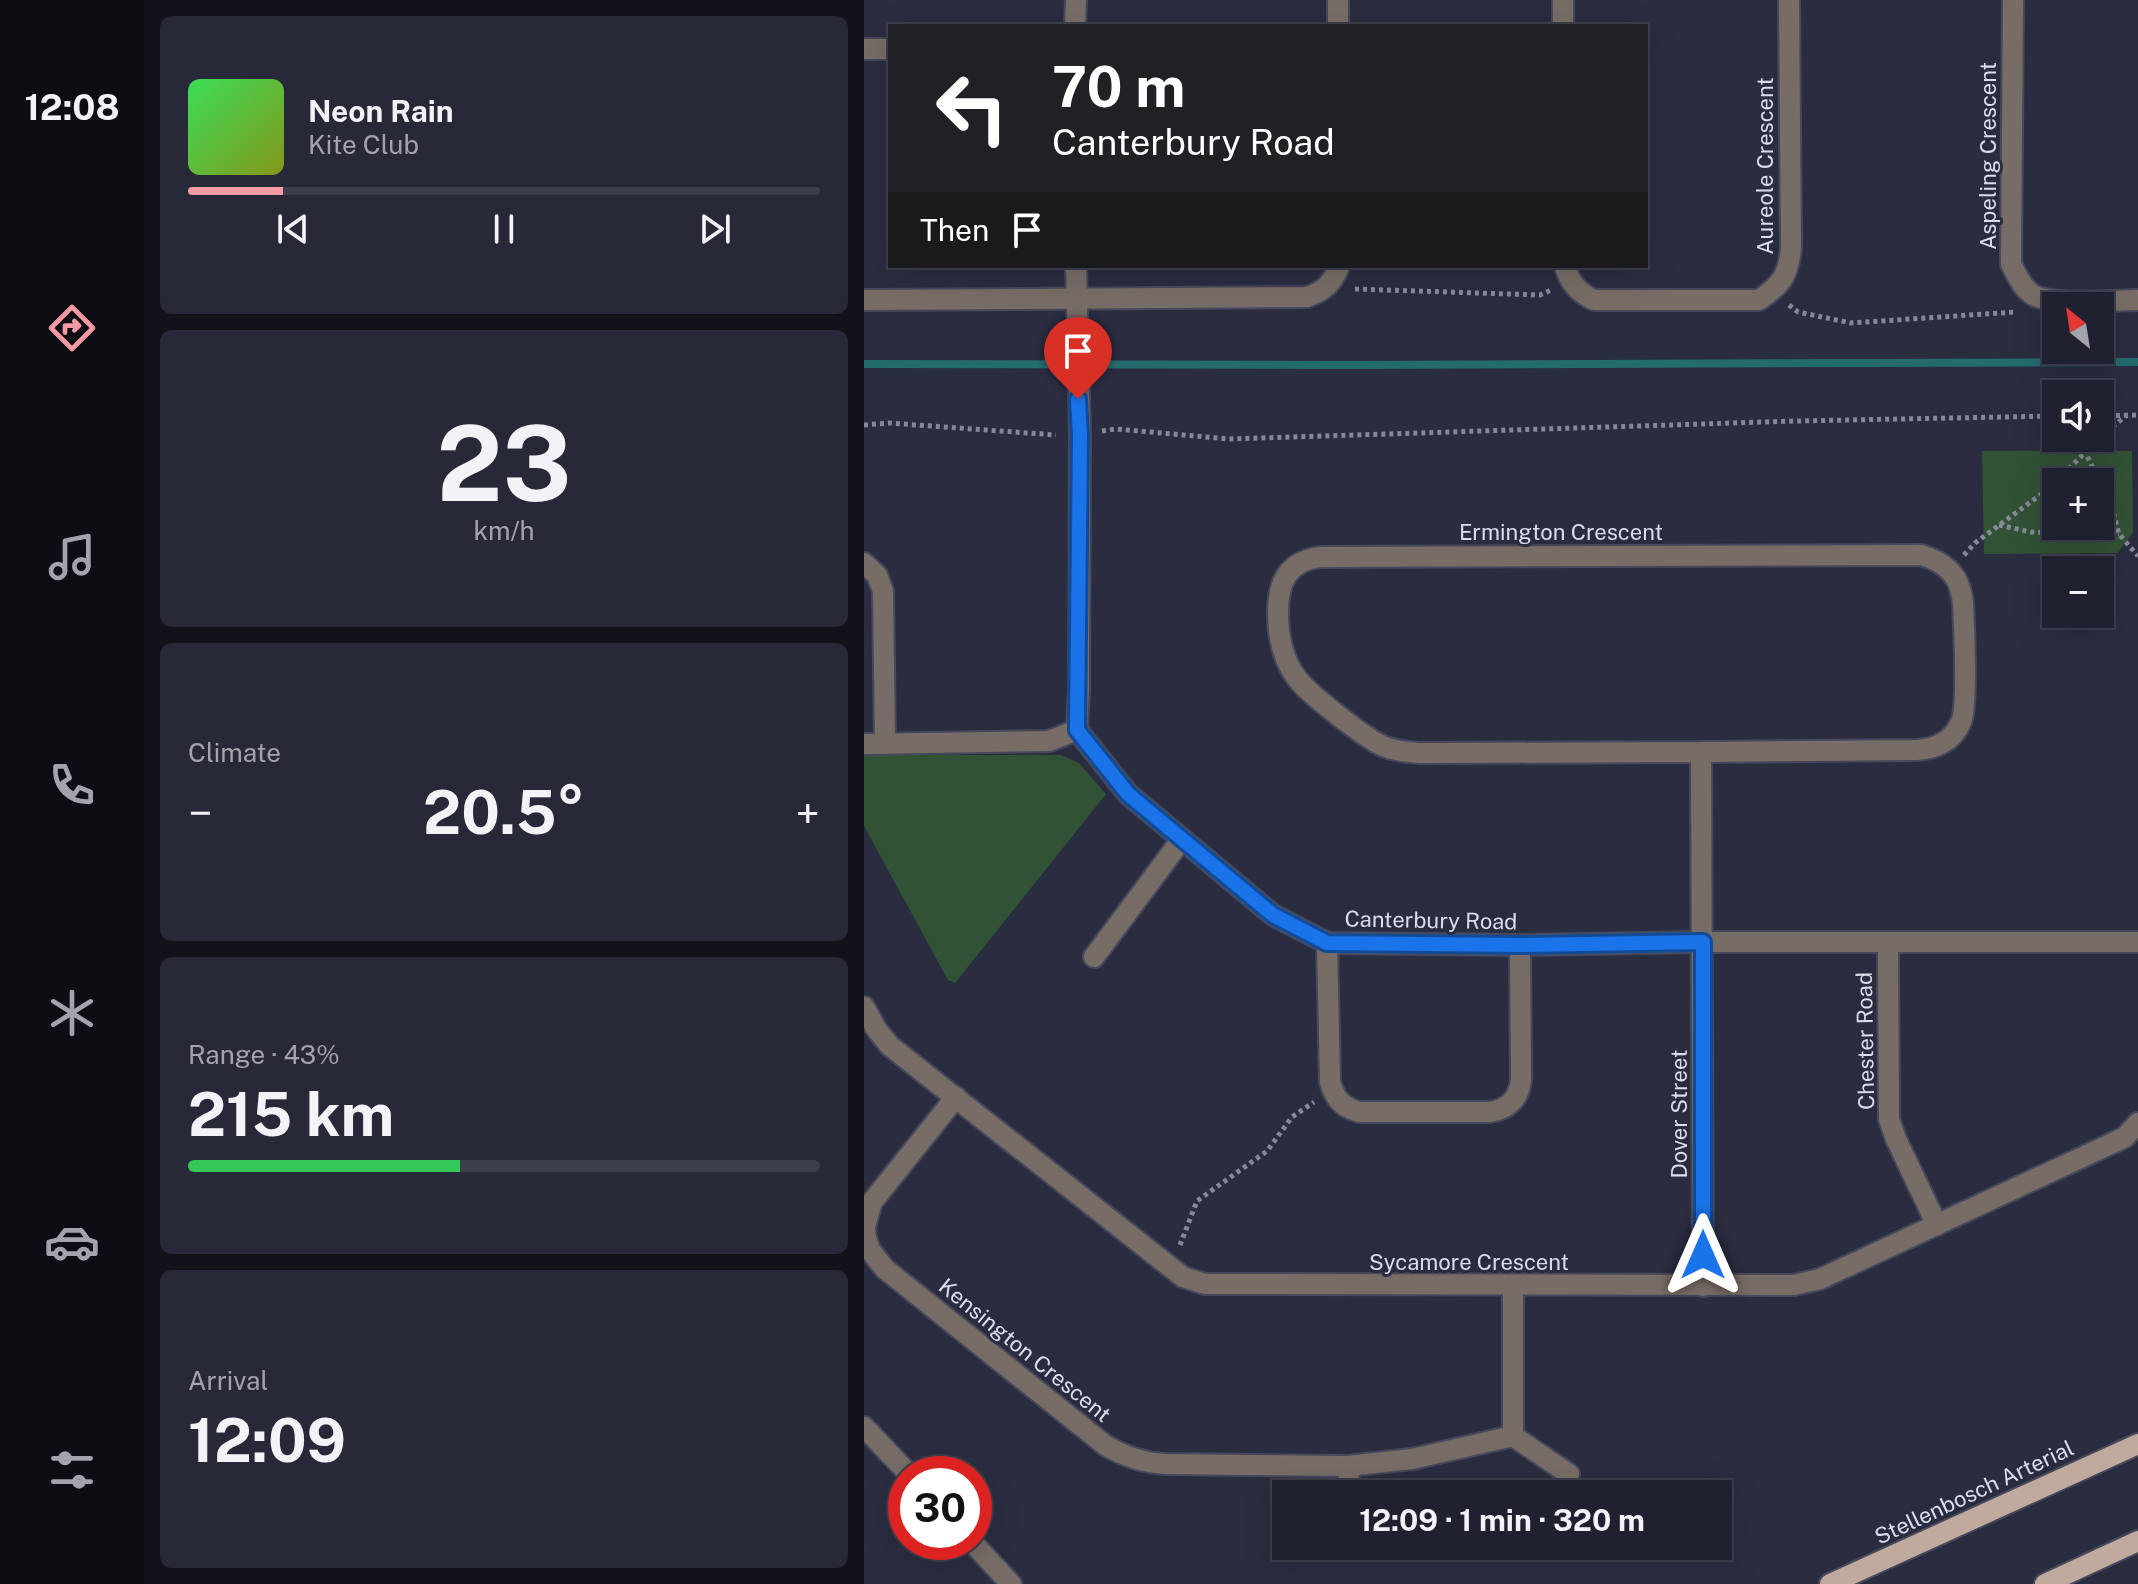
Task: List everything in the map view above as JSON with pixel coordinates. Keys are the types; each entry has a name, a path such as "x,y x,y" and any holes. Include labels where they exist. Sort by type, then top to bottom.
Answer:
{"main road":[{"name":"Stellenbosch Arterial","path":"1830,1584 2138,1444"},
{"path":"2052,1582 2138,1541"}],"street":[{"path":"1075,24 1076,0"},
{"path":"1338,0 1338,24"},
{"path":"1563,0 1563,24"},
{"name":"Aureole Crescent","path":"1771,291 1783,279 1790,264 1789,0"},
{"name":"Aspeling Crescent","path":"2013,0 2011,264 2021,283 2042,299"},
{"path":"864,49 888,49"},
{"path":"864,744 1049,741 1077,730 1080,436 1076,268"},
{"path":"864,300 1307,297 1327,287 1336,272"},
{"path":"1568,273 1576,288 1594,300 1759,300 1771,291"},
{"path":"2114,300 2138,300"},
{"name":"Ermington Crescent","path":"1921,555 1949,569 1956,580 1963,604 1964,713 1956,733 1948,740 1928,750 1701,752 1419,753 1382,746 1307,690 1289,667 1279,638 1278,593 1282,581 1299,564 1320,557 1921,555"},
{"path":"864,563 877,575 883,591 885,744"},
{"name":"Canterbury Road","path":"1077,730 1128,794 1273,915 1327,943 2138,942"},
{"path":"1701,752 1703,942"},
{"path":"1094,957 1182,839"},
{"name":"Dover Street","path":"1703,942 1703,1286"},
{"name":"Chester Road","path":"1888,942 1889,1119 1937,1225"},
{"path":"1327,943 1330,1082 1338,1101 1359,1112 1490,1112 1507,1107 1518,1095 1521,1080 1520,945"},
{"name":"Sycamore Crescent","path":"864,1007 890,1046 1173,1269 1194,1282 1216,1285 1781,1286 1807,1283 2125,1137 2138,1123"},
{"name":"Kensington Crescent","path":"956,1097 872,1202 865,1226 870,1250 885,1269 1105,1445 1134,1460 1166,1464 1348,1466 1412,1459 1513,1436"},
{"path":"1513,1286 1513,1436 1569,1474"},
{"path":"864,1427 892,1456"},
{"path":"1348,1466 1349,1480"},
{"path":"989,1560 1011,1584"}],"path":[{"path":"1336,272 1352,289 1540,295 1568,273"},
{"path":"1771,291 1798,312 1851,323 2025,311 2042,302"},
{"path":"2114,426 2128,415"},
{"path":"2114,416 2138,415"},
{"path":"864,425 889,423 1080,436 1116,429 1229,439 2042,416"},
{"path":"1949,569 1975,543 2051,487 2084,452"},
{"path":"2114,515 2119,534 2138,556"},
{"path":"1999,525 2031,532 2119,534"},
{"path":"1173,1269 1197,1201 1267,1151 1292,1117 1311,1105 1330,1082"}],"green space":[{"path":"1982,451 2132,451 2133,532 2118,553 1984,554"},
{"path":"864,755 1061,755 1079,763 1106,794 955,983 948,980 864,826"}],"waterway":[{"path":"864,364 2138,362"}],"route":[{"path":"1078,399 1077,730 1095,755 1128,794 1273,915 1327,943 1520,945 1703,942 1703,1255"}]}
